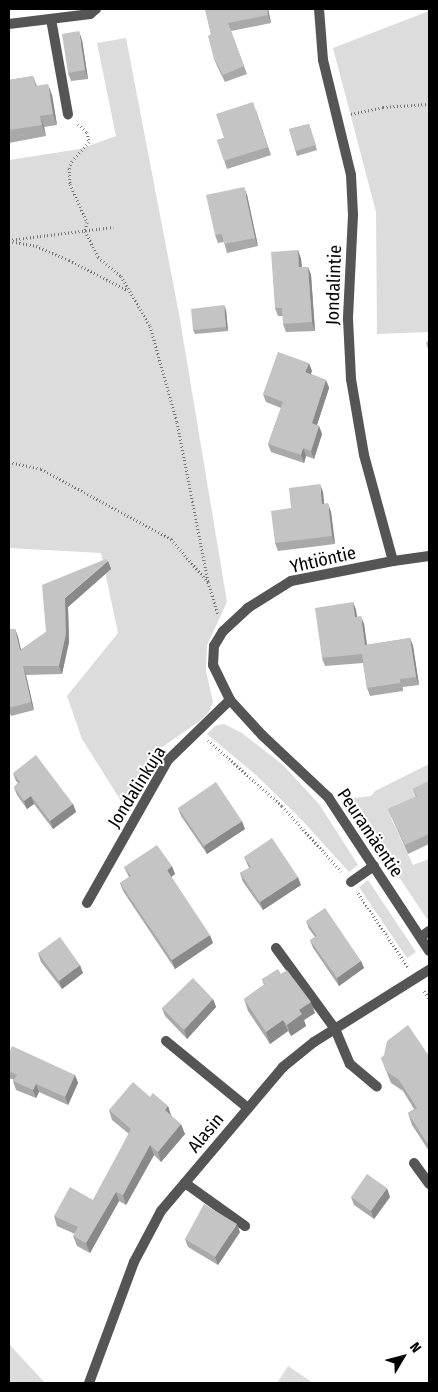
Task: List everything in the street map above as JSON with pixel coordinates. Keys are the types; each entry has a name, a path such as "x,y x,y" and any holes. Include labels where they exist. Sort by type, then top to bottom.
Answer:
{"street":[{"path":"9,24 90,14 96,9"},
{"name":"Jondalintie","path":"318,9 323,60 335,117 351,175 353,215 348,319 351,379 364,455 393,561"},
{"path":"51,19 68,114"},
{"name":"Yhtiöntie","path":"230,700 213,665 214,646 223,632 248,608 292,581 393,561 429,556"},
{"name":"Jondalinkuja","path":"87,903 168,760 230,700"},
{"name":"Peuramäentie","path":"230,700 262,735 328,797 374,866 425,934 429,951"},
{"path":"351,882 374,866"},
{"path":"276,948 335,1029 350,1064 377,1087"},
{"name":"Alasin","path":"89,1383 134,1262 161,1211 282,1067 335,1029 429,970"},
{"path":"166,1042 248,1108"},
{"path":"414,1163 429,1184"},
{"path":"185,1183 244,1226"}],"path":[{"path":"335,117 383,107 429,104"},
{"path":"68,114 70,119 82,126 89,136 89,142 72,160 68,168 70,184 87,222 84,231 98,256 121,276 127,290 150,326 164,370 177,422 208,582 223,632"},
{"path":"9,241 113,227"},
{"path":"9,241 36,246 127,290"},
{"path":"9,462 40,469 171,539 208,582"},
{"path":"197,730 282,806 351,882 429,998"}],"shaded area":[{"path":"429,11 429,332 377,334 376,212 333,48"},
{"path":"126,38 179,314 227,602 207,645 206,671 213,702 209,712 201,720 158,750 126,809 82,739 67,696 118,633 101,553 9,548 9,160 80,149 116,136 97,43"},
{"path":"224,724 242,733 283,765 319,804 358,865 349,872 300,818 256,775 207,734 215,726"},
{"path":"429,764 429,791 391,818 413,865 429,859 429,918 427,919 347,799 371,796 375,791"},
{"path":"368,880 416,952 407,958 359,887"},
{"path":"9,1344 45,1383 9,1383"},
{"path":"288,1366 313,1383 277,1383"}],"building":[{"path":"205,9 267,9 268,15 228,23 244,66 223,75 214,59 208,36 211,34"},
{"path":"79,31 85,70 68,73 62,34"},
{"path":"33,76 35,86 48,84 53,114 40,116 42,125 9,130 9,80"},
{"path":"253,102 268,147 224,161 217,140 224,138 216,114"},
{"path":"309,124 316,145 296,151 289,129"},
{"path":"244,187 255,238 224,244 222,234 215,235 206,195"},
{"path":"298,250 299,267 308,267 312,322 283,324 282,308 275,308 271,252"},
{"path":"224,305 226,327 193,330 191,309"},
{"path":"278,352 309,363 305,372 326,380 312,423 319,426 311,451 303,448 301,455 268,444 283,402 263,394"},
{"path":"320,484 322,504 328,503 332,536 275,543 271,511 291,508 289,488"},
{"path":"106,559 108,561 65,598 66,634 59,666 23,666 31,702 9,708 9,629 15,629 20,650 46,632 42,585"},
{"path":"353,602 355,617 361,616 365,645 410,638 416,677 400,679 400,683 367,688 362,654 322,658 315,608"},
{"path":"36,755 73,804 50,821 31,796 24,801 14,787 20,782 13,773"},
{"path":"429,781 429,834 405,845 388,809 417,796 413,789"},
{"path":"216,782 242,821 204,846 178,808"},
{"path":"272,838 298,877 260,902 240,873 251,867 244,857"},
{"path":"157,845 172,866 167,870 210,935 172,960 120,883 131,876 124,867"},
{"path":"325,908 361,961 337,978 310,940 317,936 306,921"},
{"path":"60,937 80,965 59,981 38,953"},
{"path":"278,969 281,974 287,970 311,1002 299,1010 302,1014 287,1025 283,1020 266,1032 244,999 265,984 262,979"},
{"path":"193,978 213,999 184,1030 162,1008"},
{"path":"408,1025 429,1056 429,1142 427,1143 408,1113 417,1108 399,1080 386,1071 381,1058 384,1055 387,1041"},
{"path":"12,1046 75,1075 65,1097 36,1084 33,1090 13,1081 17,1075 9,1071 9,1053"},
{"path":"133,1082 150,1097 153,1093 168,1106 165,1110 181,1124 158,1152 150,1145 123,1195 116,1192 86,1243 73,1236 78,1227 54,1216 70,1187 93,1200 131,1129 109,1110"},
{"path":"367,1174 387,1188 371,1211 351,1197"},
{"path":"204,1204 237,1224 215,1257 185,1239"}]}
